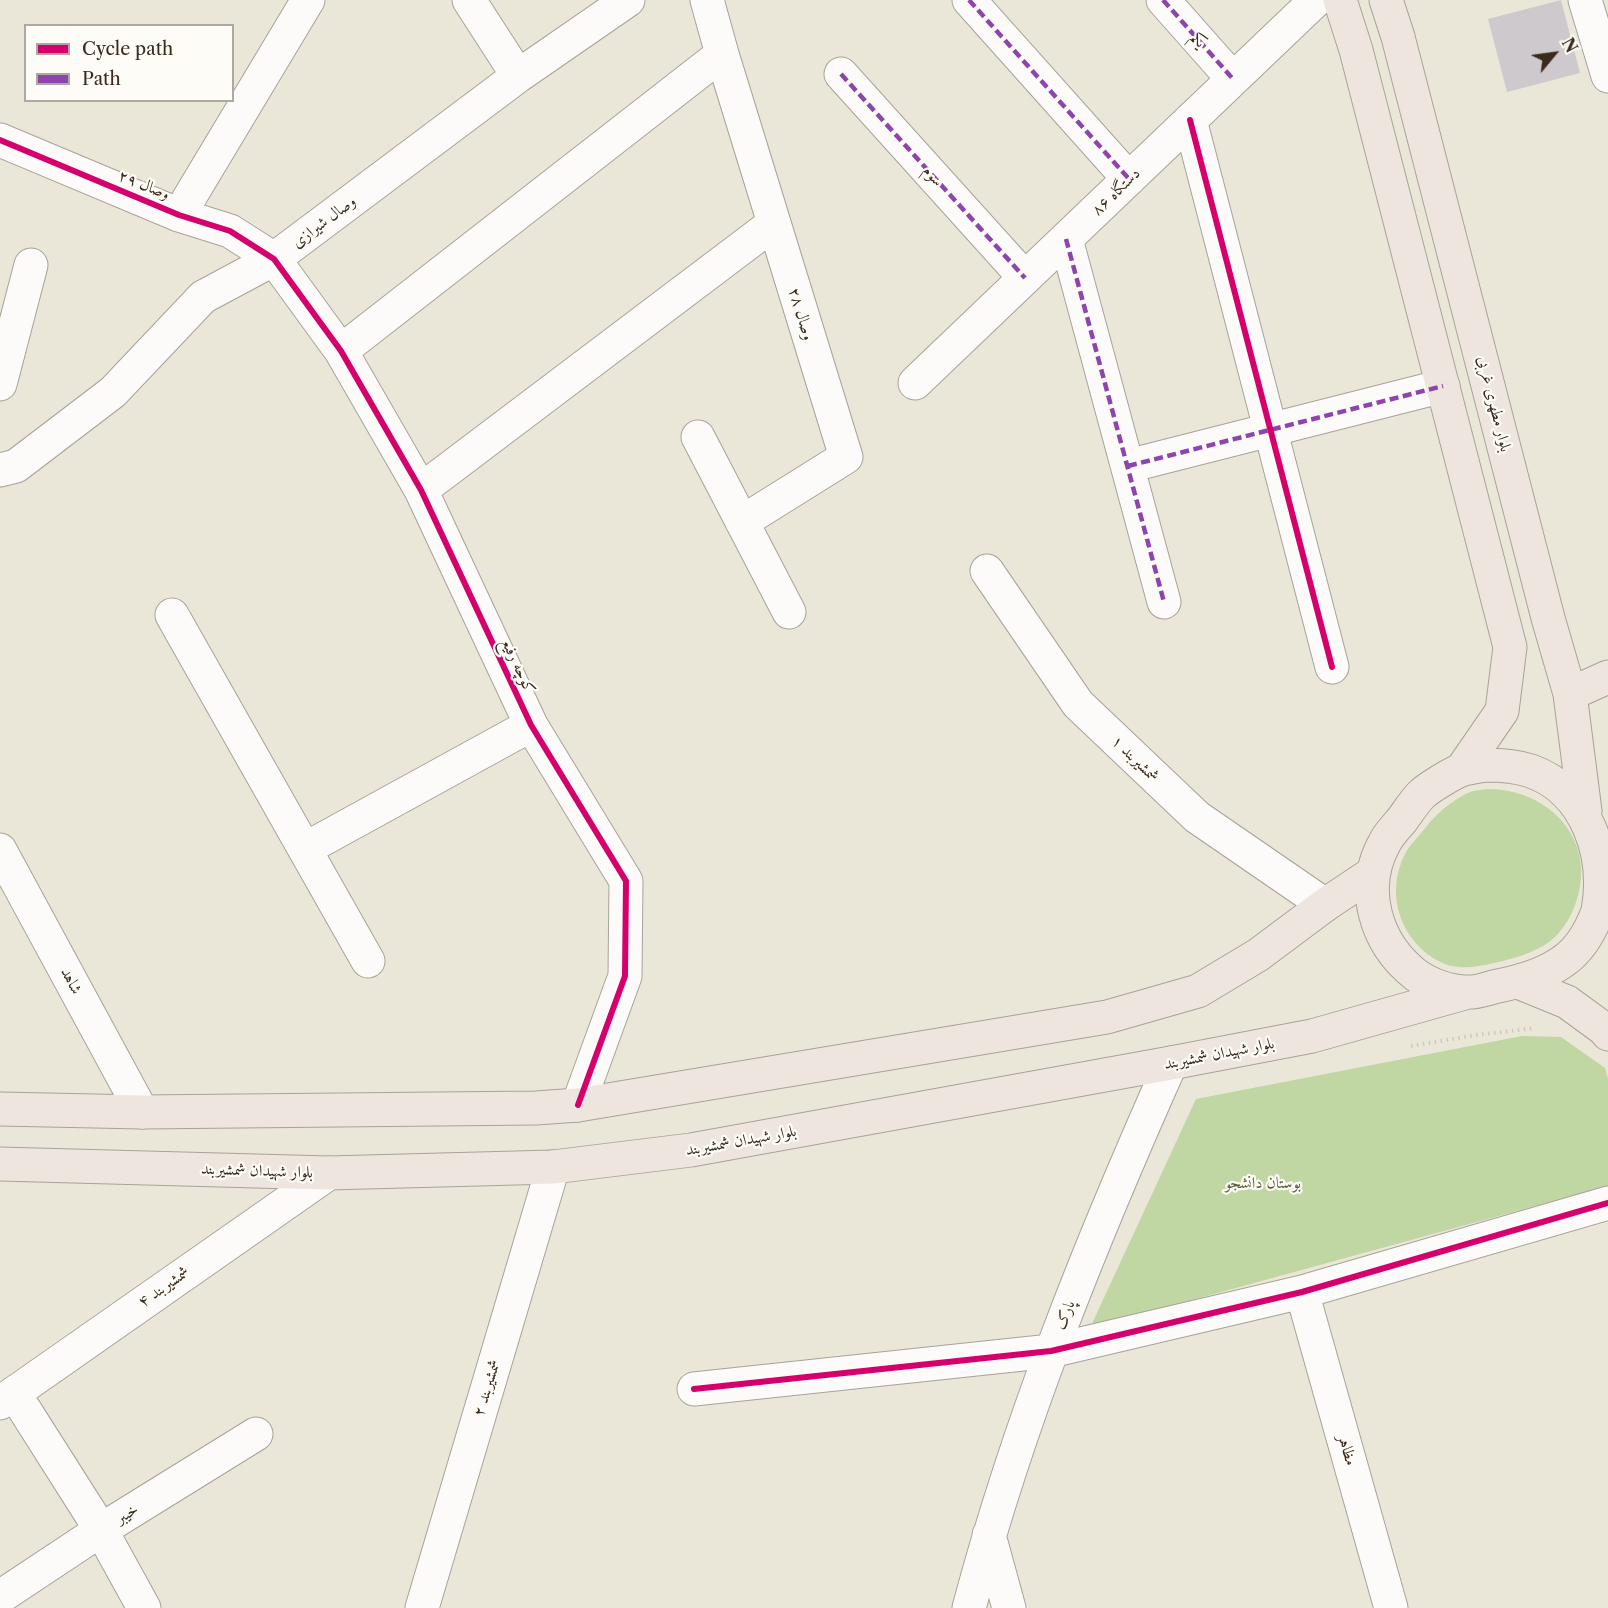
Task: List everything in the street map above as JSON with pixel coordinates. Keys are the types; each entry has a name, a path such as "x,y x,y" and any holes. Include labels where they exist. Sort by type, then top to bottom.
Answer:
{"main road":[{"path":"1340,0 1356,50 1510,647 1502,711 1462,769"},
{"name":"بلوار مطهری غربی","path":"1386,0 1398,37 1548,618 1570,694 1590,822"},
{"path":"1443,386 1486,375"},
{"path":"1570,694 1608,677"},
{"path":"1468,992 1443,988 1422,979 1404,965 1388,947 1377,924 1372,899 1373,873 1385,842 1422,794 1462,769 1486,765 1509,765 1531,771 1552,781 1569,794 1590,822 1608,864"},
{"name":"بلوار شهیدان شمشیربند","path":"0,1164 328,1173 553,1167 691,1150 1312,1036 1468,992 1518,982 1562,962 1580,944 1593,924 1601,902 1605,878 1603,855 1590,822"},
{"path":"0,1109 142,1112 536,1108 578,1104 1107,1017 1198,991 1258,955 1324,905 1373,873"},
{"path":"1518,982 1567,1002 1608,1034"}],"street":[{"path":"179,215 308,0"},
{"path":"469,0 518,76"},
{"name":"وصال شیرازی","path":"0,470 16,466 114,392 203,297 274,259 518,76 628,0"},
{"name":"وصال ۲۸","path":"707,0 772,224 846,456 742,522"},
{"path":"969,0 1129,178"},
{"name":"یکم","path":"1163,0 1233,79"},
{"name":"دستگاه ۸۶","path":"915,383 1316,0"},
{"path":"1585,0 1608,76"},
{"path":"340,351 722,54"},
{"name":"سوم","path":"841,74 1025,278"},
{"path":"1190,120 1332,667"},
{"name":"وصال ۲۹","path":"0,140 179,215 230,231 274,259"},
{"path":"421,490 772,224"},
{"path":"1066,238 1164,602"},
{"name":"کوچه رفیع","path":"274,259 340,351 421,490 531,725 626,881 625,976 578,1104"},
{"path":"0,384 31,265"},
{"path":"1128,466 1443,386"},
{"path":"698,437 789,612"},
{"name":"شمشیربند ۱","path":"987,571 1078,704 1197,817 1324,905"},
{"path":"172,615 368,961"},
{"path":"305,849 531,725"},
{"name":"شاهد","path":"0,850 142,1112"},
{"name":"پارک","path":"969,1608 988,1534 1051,1351 1118,1184 1172,1063"},
{"name":"شمشیربند ۲","path":"421,1608 553,1167"},
{"name":"شمشیربند ۴","path":"7,1398 328,1173"},
{"path":"694,1389 1051,1351 1302,1292 1608,1203"},
{"name":"مظاهر","path":"1302,1292 1391,1608"},
{"path":"7,1398 101,1530 144,1608"},
{"name":"خیبر","path":"0,1597 101,1530 256,1434"},
{"path":"988,1534 1010,1608"}],"green space":[{"path":"1488,789 1511,791 1532,798 1550,809 1575,841 1580,861 1581,882 1571,915 1549,942 1508,960 1478,966 1455,967 1433,958 1411,937 1399,911 1396,883 1399,868 1407,851 1438,814 1449,804 1472,791"},
{"name":"بوستان دانشجو","path":"1522,1036 1561,1037 1605,1068 1608,1079 1608,1186 1090,1328 1196,1099"}],"building":[{"path":"1561,0 1580,73 1507,92 1488,19"}],"marked path":[{"path":"969,0 1129,179"},
{"path":"1163,0 1233,79"},
{"path":"841,74 1025,278"},
{"path":"1066,239 1164,602"},
{"path":"1128,466 1443,386"}],"cycle path":[{"path":"1190,120 1332,667"},
{"path":"0,140 179,215 230,231 274,259 341,351 421,490 531,725 626,881 625,976 578,1105"},
{"path":"694,1389 1051,1351 1302,1292 1608,1203"}]}
